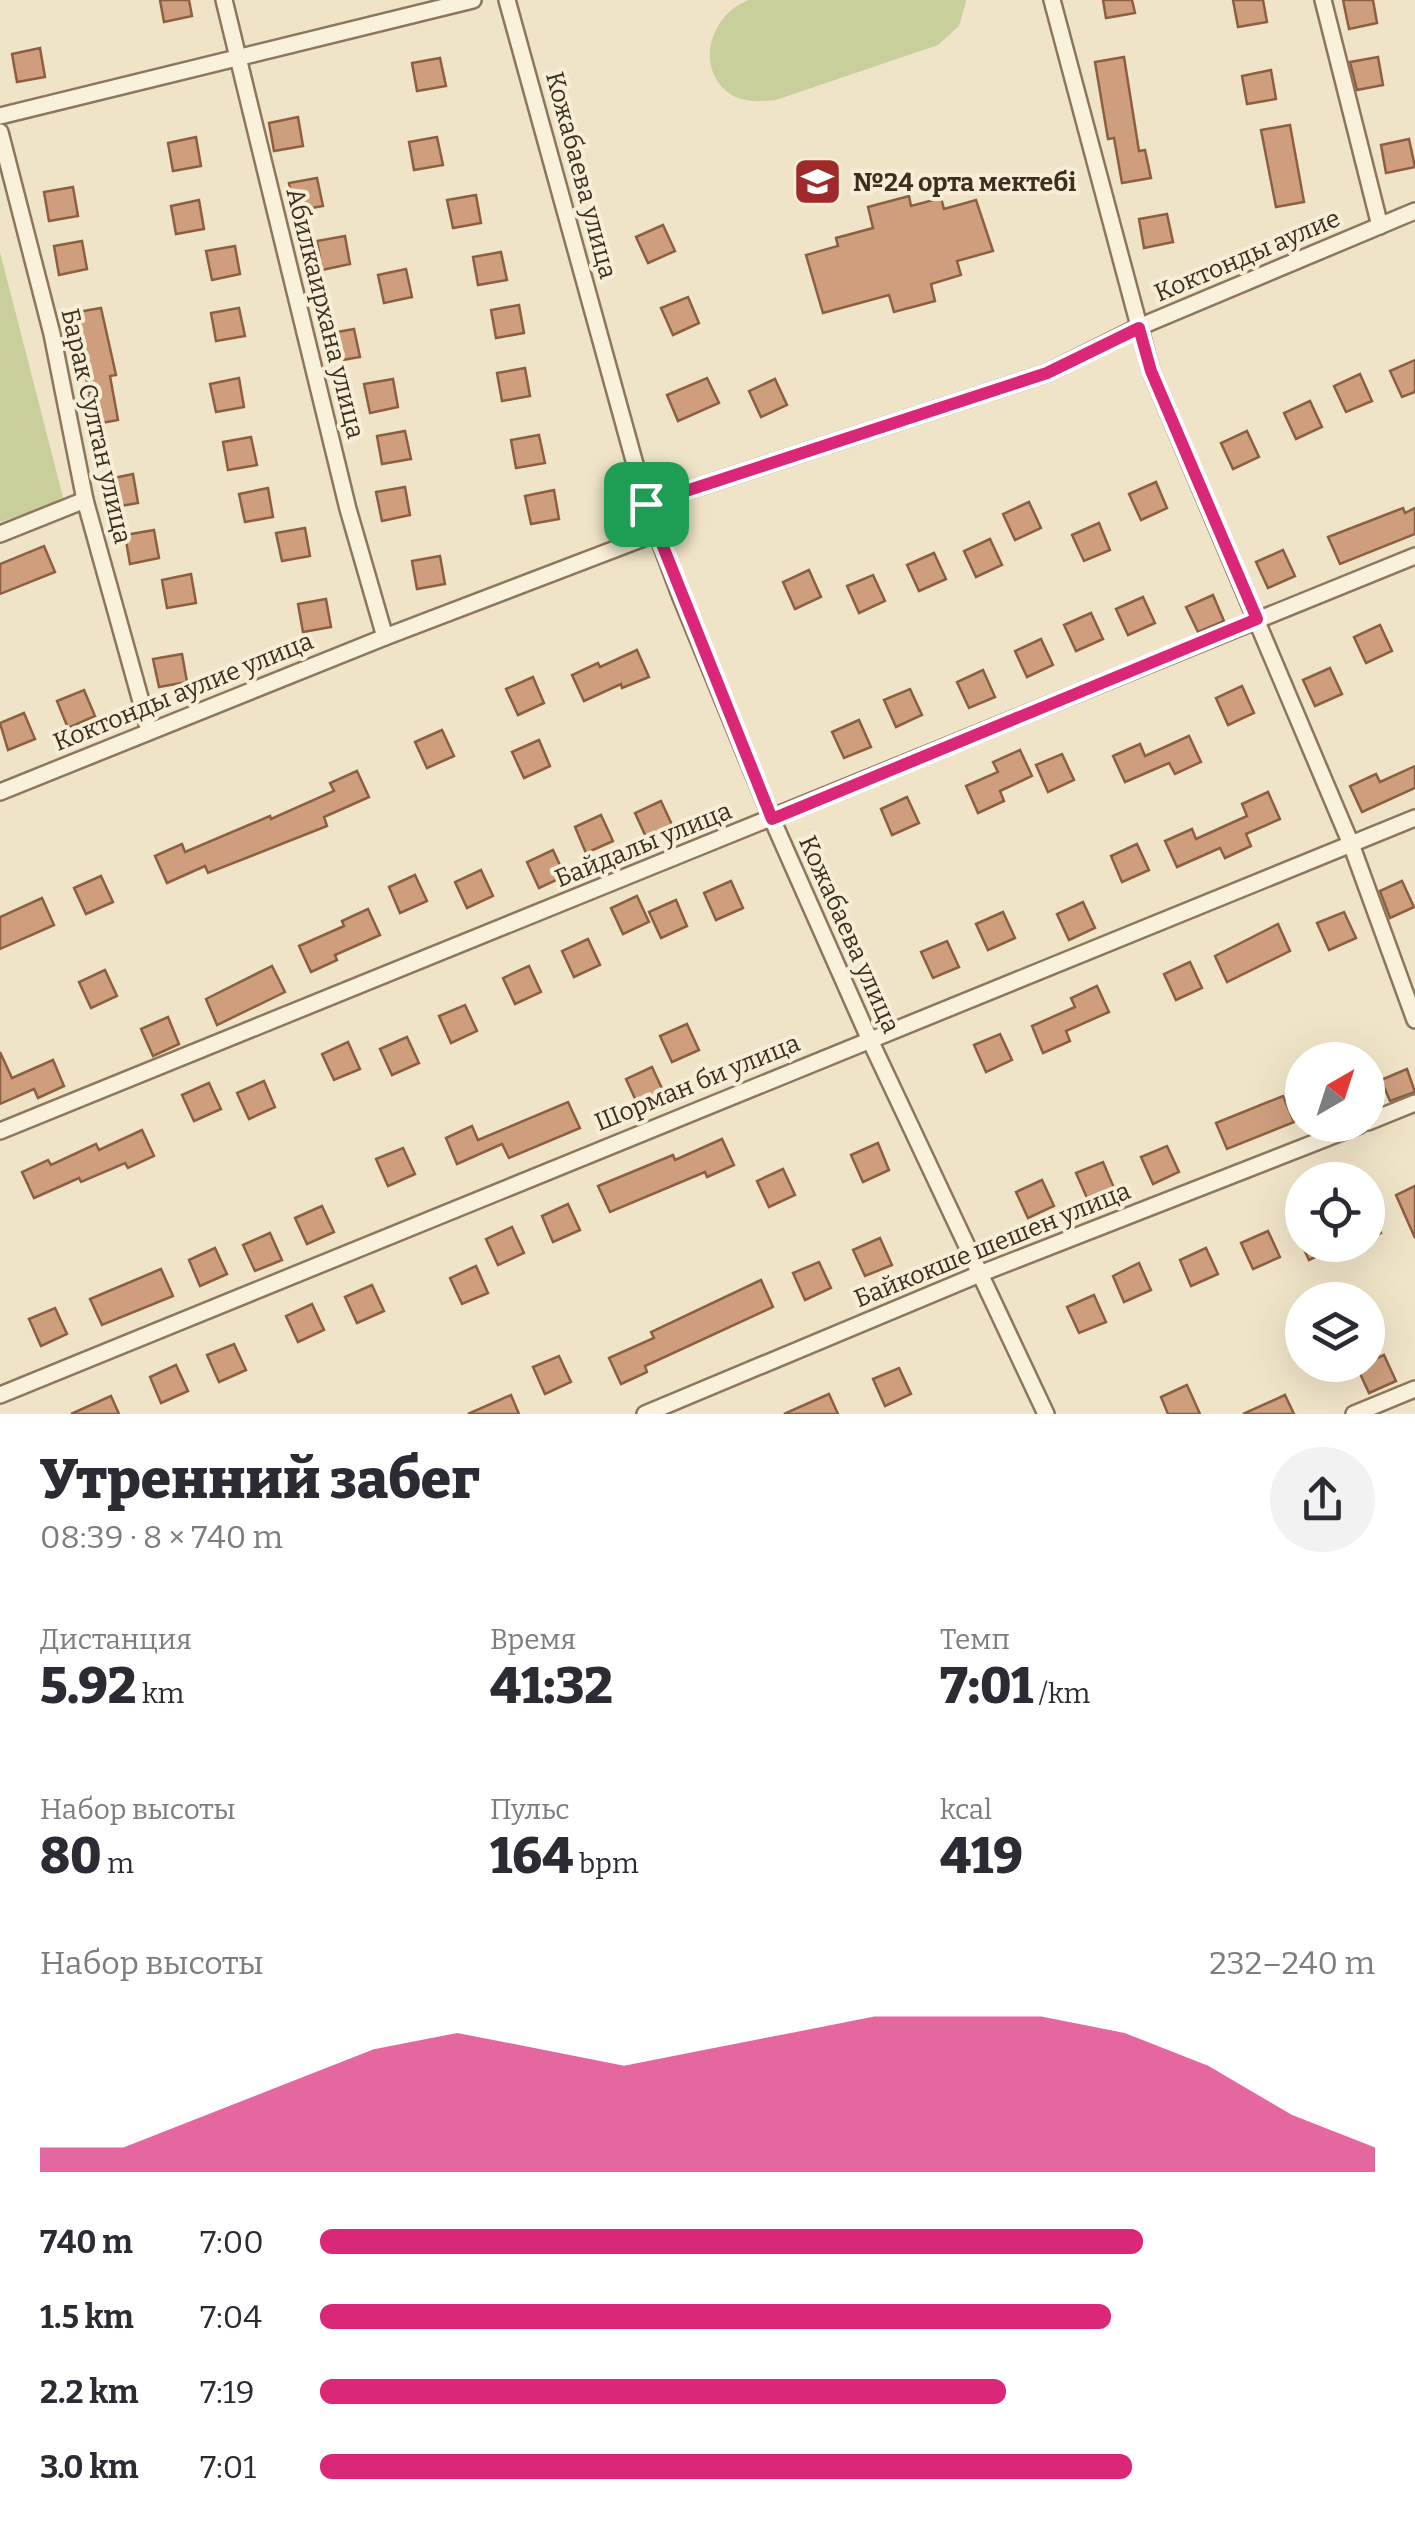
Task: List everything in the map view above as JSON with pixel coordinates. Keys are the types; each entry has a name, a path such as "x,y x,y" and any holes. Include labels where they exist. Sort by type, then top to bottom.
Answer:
{"street":[{"name":"Абилкаирхана улица","path":"224,0 348,508 385,637"},
{"path":"0,116 473,0"},
{"name":"Кожабаева улица","path":"508,0 657,533 772,819 869,1038 1046,1414"},
{"path":"1052,0 1151,371 1351,844 1415,1020"},
{"path":"1324,0 1380,226"},
{"name":"Барак Султан улица","path":"0,132 52,334 85,500 149,730"},
{"name":"Коктонды аулие","path":"646,504 1047,373 1139,328 1415,211"},
{"path":"0,534 85,500"},
{"name":"Коктонды аулие улица","path":"0,792 149,730 657,533"},
{"name":"Байдалы улица","path":"0,1131 1415,556"},
{"name":"Шорман би улица","path":"0,1395 1415,818"},
{"path":"1385,1115 1415,1103"},
{"name":"Байкокше шешен улица","path":"645,1414 982,1273 1317,1142"},
{"path":"1354,1414 1415,1389"}],"green space":[{"path":"749,0 966,2 959,26 938,45 776,100 755,101 724,89 715,78 710,52 712,38 726,15"},
{"path":"0,252 64,501 0,522"}],"building":[{"path":"160,0 189,0 192,16 164,22"},
{"path":"1103,0 1132,0 1135,13 1106,18"},
{"path":"1233,0 1263,0 1267,22 1238,27"},
{"path":"1343,0 1373,0 1377,23 1349,29"},
{"path":"40,48 45,77 17,82 12,54"},
{"path":"1124,57 1139,151 1145,150 1151,178 1122,183 1114,138 1108,139 1095,62"},
{"path":"1378,57 1383,85 1357,90 1350,62"},
{"path":"440,58 446,86 417,91 412,63"},
{"path":"1271,70 1276,99 1247,104 1242,76"},
{"path":"298,117 303,146 274,151 269,123"},
{"path":"1290,125 1304,202 1276,207 1261,130"},
{"path":"196,137 201,166 173,171 168,143"},
{"path":"437,137 443,165 414,170 409,142"},
{"path":"1409,139 1415,167 1386,173 1381,145"},
{"path":"317,178 323,206 294,211 289,183"},
{"path":"73,187 78,216 49,221 44,192"},
{"path":"476,195 481,223 453,228 447,200"},
{"path":"909,196 911,206 941,198 944,209 976,200 993,251 957,261 961,275 931,284 935,301 894,312 889,295 823,313 806,255 838,246 836,238 873,228 868,207"},
{"path":"199,200 204,229 176,234 171,206"},
{"path":"1167,214 1173,242 1144,248 1139,219"},
{"path":"663,225 675,251 648,263 636,237"},
{"path":"345,236 350,264 322,270 317,241"},
{"path":"82,241 87,269 59,275 54,246"},
{"path":"235,246 240,274 212,280 206,251"},
{"path":"501,252 507,280 478,285 473,257"},
{"path":"406,269 412,297 384,303 378,275"},
{"path":"688,297 699,323 673,335 661,308"},
{"path":"519,305 524,333 496,338 491,310"},
{"path":"101,308 116,375 110,376 118,420 90,425 85,397 90,396 72,313"},
{"path":"239,308 245,336 216,341 211,313"},
{"path":"354,329 360,357 331,362 326,334"},
{"path":"1415,360 1415,392 1402,397 1390,371"},
{"path":"525,368 530,396 502,401 497,373"},
{"path":"1360,374 1372,401 1346,412 1334,386"},
{"path":"239,378 244,407 216,412 210,384"},
{"path":"707,378 719,403 678,421 667,395"},
{"path":"393,379 398,407 370,413 364,384"},
{"path":"775,379 787,405 761,417 749,391"},
{"path":"1310,401 1322,427 1296,439 1284,413"},
{"path":"405,431 411,459 382,464 377,436"},
{"path":"1247,431 1259,457 1233,469 1221,443"},
{"path":"539,435 545,463 516,468 511,440"},
{"path":"251,437 257,465 228,470 223,442"},
{"path":"133,474 138,503 109,508 104,480"},
{"path":"1156,482 1167,508 1141,520 1129,494"},
{"path":"405,487 410,515 382,521 376,492"},
{"path":"268,488 273,517 245,522 239,494"},
{"path":"554,490 559,519 531,524 525,496"},
{"path":"1029,502 1041,528 1015,540 1003,514"},
{"path":"1403,508 1405,513 1415,508 1415,534 1340,564 1328,537"},
{"path":"1099,523 1110,550 1084,561 1072,535"},
{"path":"305,528 310,556 282,561 276,533"},
{"path":"154,530 159,558 130,564 125,535"},
{"path":"990,539 1002,565 976,577 964,551"},
{"path":"44,546 55,572 0,594 0,564"},
{"path":"1283,550 1295,576 1268,588 1256,562"},
{"path":"934,553 946,579 919,591 907,565"},
{"path":"440,556 445,584 417,589 412,561"},
{"path":"809,570 821,597 795,609 783,582"},
{"path":"191,574 196,603 167,608 162,580"},
{"path":"873,575 885,601 859,613 847,586"},
{"path":"1213,595 1224,621 1198,632 1186,607"},
{"path":"1143,597 1155,623 1128,635 1116,609"},
{"path":"326,599 331,627 303,632 298,604"},
{"path":"1091,613 1103,639 1076,651 1064,625"},
{"path":"1380,625 1392,651 1366,663 1354,637"},
{"path":"1041,639 1053,665 1027,677 1015,651"},
{"path":"637,650 649,677 622,688 621,684 584,701 572,675"},
{"path":"182,654 187,682 159,687 153,659"},
{"path":"1330,668 1342,694 1315,706 1303,680"},
{"path":"983,670 995,697 969,708 957,682"},
{"path":"533,677 544,703 518,715 506,689"},
{"path":"1242,686 1254,713 1228,725 1216,698"},
{"path":"910,689 922,715 896,727 884,700"},
{"path":"84,690 95,716 68,728 57,701"},
{"path":"24,713 35,739 8,750 0,723"},
{"path":"859,720 871,747 844,758 832,732"},
{"path":"442,730 454,756 427,768 415,742"},
{"path":"1189,736 1201,762 1175,774 1169,763 1125,782 1113,756 1140,744 1145,756"},
{"path":"539,740 550,766 524,778 512,752"},
{"path":"1020,750 1032,776 1000,791 1004,801 978,813 966,786 998,772 993,762"},
{"path":"1062,754 1074,780 1048,792 1036,765"},
{"path":"1415,766 1415,788 1362,812 1350,786 1376,774 1380,782"},
{"path":"357,771 369,797 324,817 327,826 208,873 205,866 167,883 155,856 182,844 185,852 270,816 271,819 334,791 330,783"},
{"path":"1268,792 1280,819 1246,834 1251,846 1225,858 1220,848 1177,867 1165,841 1192,829 1196,839 1247,816 1242,804"},
{"path":"907,797 919,823 892,835 881,809"},
{"path":"661,801 673,827 647,839 635,813"},
{"path":"601,815 613,841 586,853 575,827"},
{"path":"1137,844 1149,870 1122,882 1111,856"},
{"path":"553,850 565,876 539,888 527,862"},
{"path":"481,870 493,896 467,908 455,882"},
{"path":"415,875 427,901 400,913 389,887"},
{"path":"101,876 113,902 86,914 74,888"},
{"path":"731,881 743,908 716,920 704,893"},
{"path":"1402,881 1414,907 1390,918 1380,891"},
{"path":"637,896 649,922 623,934 611,908"},
{"path":"42,898 54,925 0,949 0,917"},
{"path":"676,900 687,926 661,938 649,912"},
{"path":"1083,902 1095,928 1069,940 1057,914"},
{"path":"368,909 380,935 335,955 337,960 311,972 299,946 344,926 342,921"},
{"path":"1003,912 1015,938 988,950 976,924"},
{"path":"1344,912 1356,938 1329,950 1317,923"},
{"path":"1278,924 1290,951 1227,982 1215,956"},
{"path":"588,939 600,965 574,977 562,951"},
{"path":"947,941 959,967 933,978 921,952"},
{"path":"1190,962 1202,988 1176,1000 1164,974"},
{"path":"272,966 285,992 217,1025 206,999"},
{"path":"529,966 541,992 515,1004 503,978"},
{"path":"105,970 117,996 91,1008 79,982"},
{"path":"1097,986 1109,1012 1066,1031 1070,1041 1043,1053 1032,1026 1075,1007 1071,998"},
{"path":"465,1005 477,1031 451,1043 439,1016"},
{"path":"168,1017 179,1044 153,1056 141,1029"},
{"path":"687,1024 699,1050 672,1062 660,1036"},
{"path":"1000,1034 1012,1060 986,1072 974,1045"},
{"path":"407,1037 419,1063 392,1075 380,1049"},
{"path":"348,1042 360,1069 334,1080 322,1054"},
{"path":"0,1052 12,1078 53,1060 64,1086 38,1098 34,1089 0,1104"},
{"path":"652,1067 664,1093 638,1105 626,1079"},
{"path":"1407,1069 1415,1092 1390,1101 1385,1078"},
{"path":"264,1081 275,1107 249,1119 237,1093"},
{"path":"209,1083 221,1109 194,1121 182,1095"},
{"path":"1283,1096 1285,1101 1285,1126 1227,1149 1216,1123"},
{"path":"568,1102 580,1128 509,1158 502,1144 457,1164 446,1138 472,1126 478,1140"},
{"path":"142,1130 154,1156 128,1168 125,1163 81,1182 79,1178 34,1198 22,1172 48,1160 51,1165 96,1144 99,1150"},
{"path":"722,1139 734,1165 707,1177 705,1172 610,1212 598,1186"},
{"path":"878,1143 889,1170 863,1182 851,1155"},
{"path":"1167,1146 1179,1172 1153,1184 1141,1157"},
{"path":"403,1148 415,1174 388,1186 376,1159"},
{"path":"1103,1162 1114,1188 1088,1200 1076,1173"},
{"path":"783,1169 795,1195 769,1207 757,1181"},
{"path":"1042,1180 1054,1206 1028,1218 1016,1192"},
{"path":"1415,1186 1415,1238 1396,1195"},
{"path":"568,1204 580,1230 553,1242 542,1216"},
{"path":"322,1206 334,1232 307,1244 295,1218"},
{"path":"512,1227 524,1253 498,1265 486,1239"},
{"path":"1268,1231 1280,1257 1253,1269 1241,1243"},
{"path":"270,1233 282,1260 255,1271 243,1245"},
{"path":"880,1238 892,1265 865,1276 853,1250"},
{"path":"215,1248 227,1274 200,1286 189,1260"},
{"path":"1206,1248 1218,1274 1191,1286 1180,1260"},
{"path":"819,1262 831,1288 805,1300 793,1273"},
{"path":"1139,1263 1151,1290 1124,1302 1113,1276"},
{"path":"476,1266 488,1293 462,1304 450,1278"},
{"path":"161,1269 173,1296 102,1325 90,1299"},
{"path":"761,1280 773,1307 645,1366 647,1372 621,1384 609,1358 654,1338 651,1332"},
{"path":"372,1285 384,1311 357,1323 345,1297"},
{"path":"1094,1295 1106,1322 1079,1333 1067,1307"},
{"path":"312,1304 324,1330 298,1342 286,1316"},
{"path":"55,1308 67,1334 41,1346 29,1319"},
{"path":"234,1344 246,1370 219,1382 207,1355"},
{"path":"559,1356 571,1382 545,1394 533,1367"},
{"path":"1385,1357 1396,1381 1369,1393 1364,1382 1385,1382"},
{"path":"176,1365 188,1391 161,1403 150,1377"},
{"path":"899,1368 911,1394 885,1406 873,1379"},
{"path":"1187,1385 1200,1414 1168,1414 1161,1397"},
{"path":"829,1394 838,1414 784,1414"},
{"path":"511,1395 519,1414 468,1414"},
{"path":"1285,1395 1294,1414 1243,1414"},
{"path":"111,1396 119,1414 71,1414"}],"place":[{"name":"№24 орта мектебі","path":"818,182"}],"route":[{"path":"1139,328 1151,371 1257,619 772,819 646,504 1047,373 1139,328"}]}
